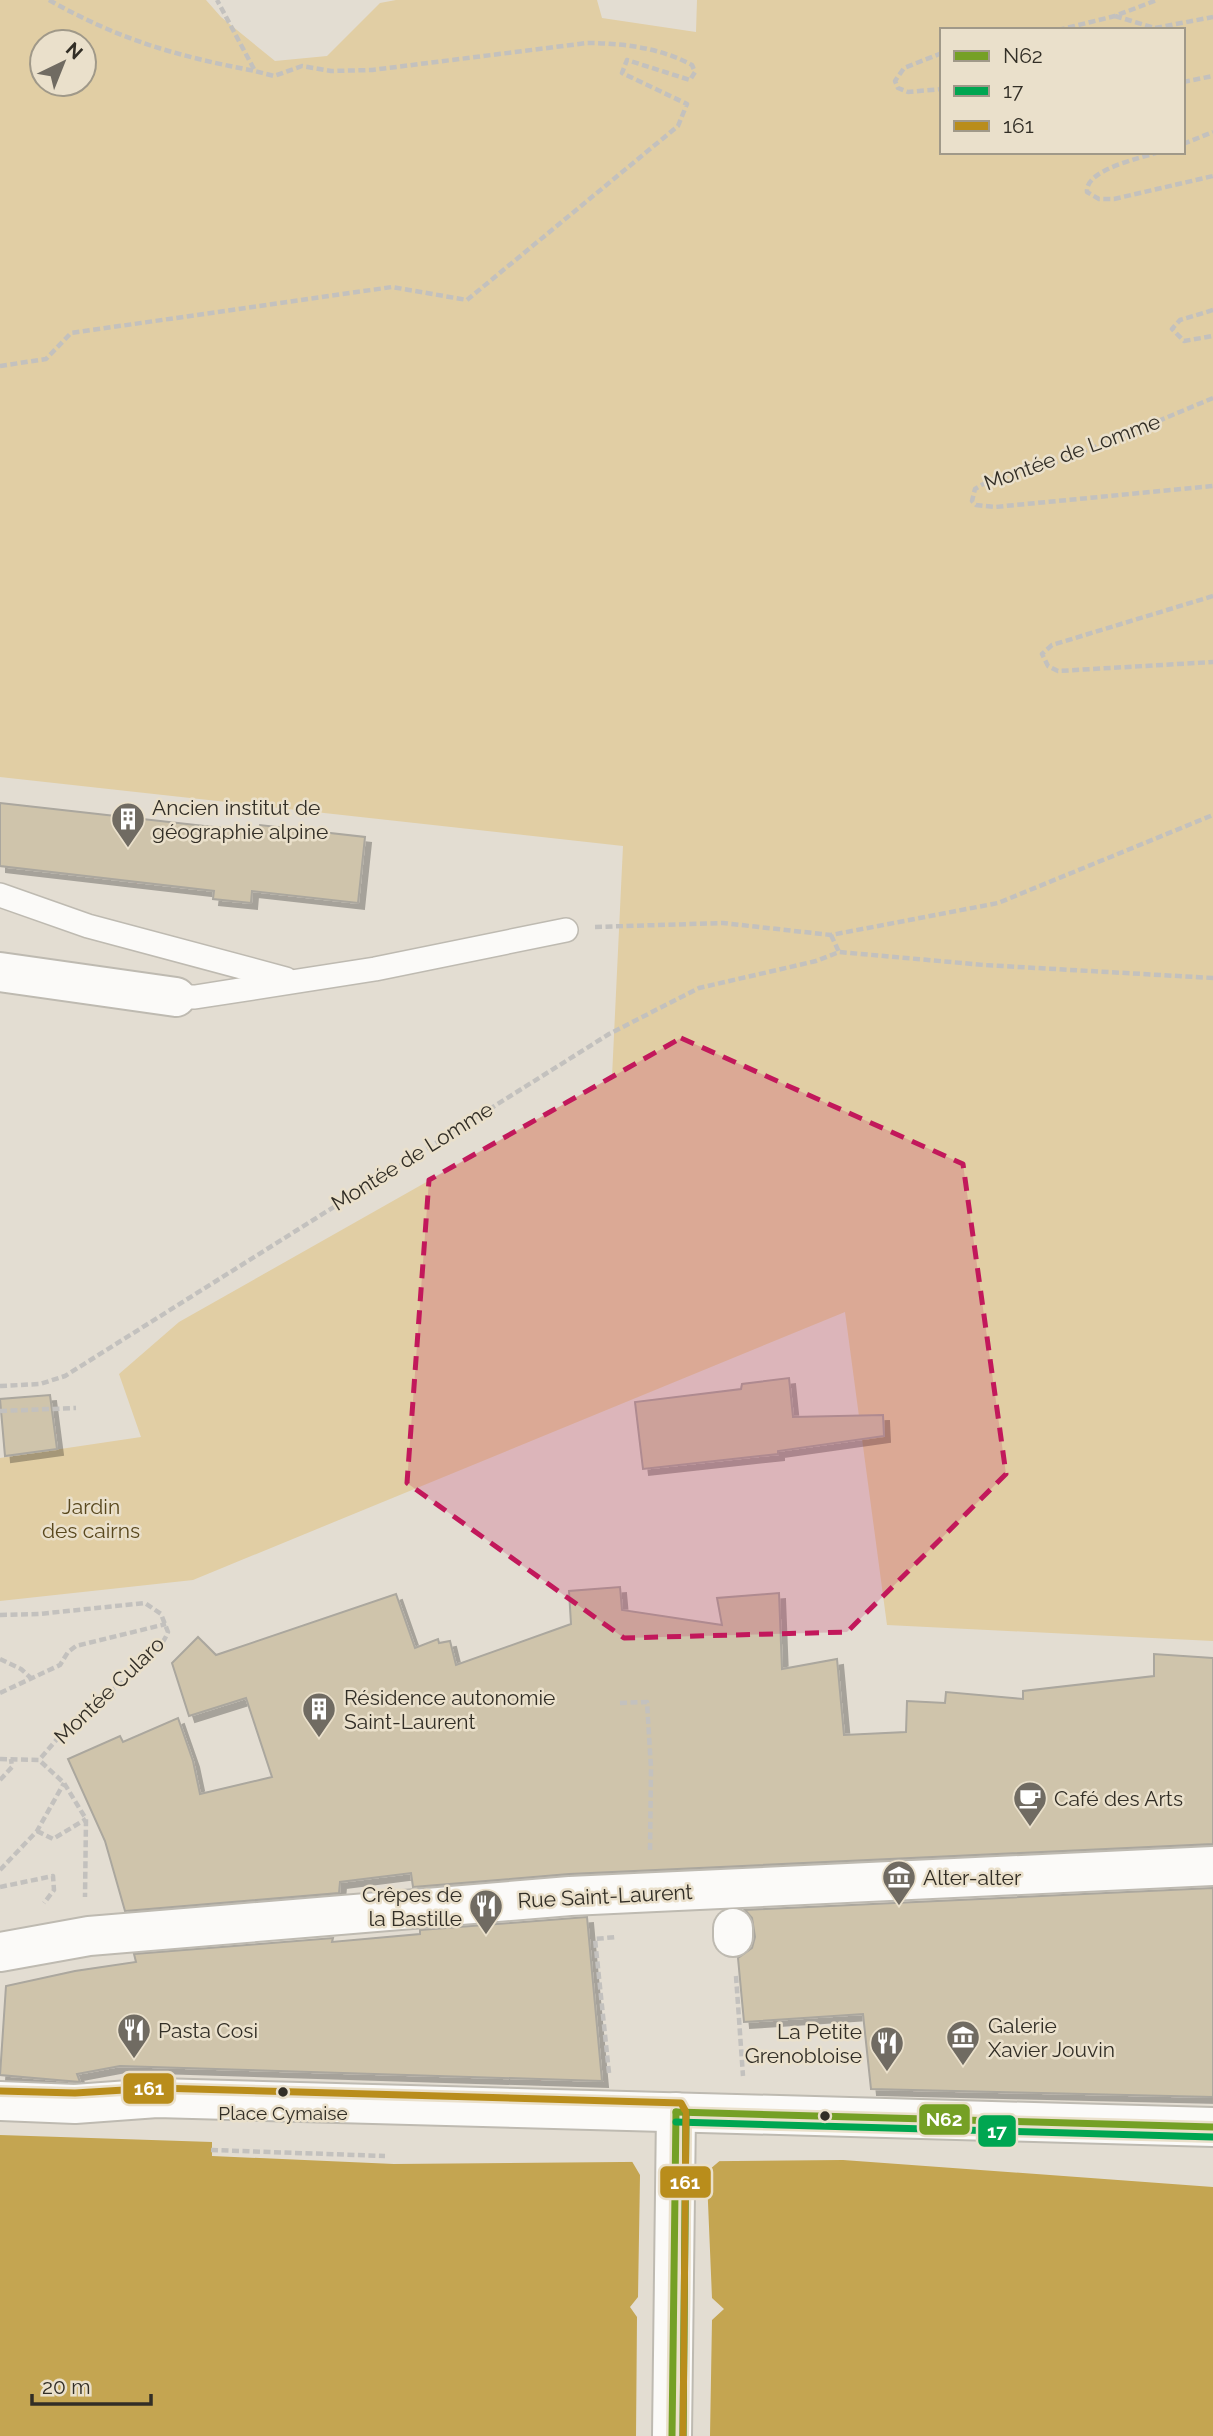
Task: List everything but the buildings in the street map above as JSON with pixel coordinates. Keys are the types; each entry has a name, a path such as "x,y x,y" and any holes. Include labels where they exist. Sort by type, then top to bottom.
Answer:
{"main road":[{"path":"0,972 176,996"},
{"name":"Rue Saint-Laurent","path":"0,1952 89,1936 570,1896 1213,1866"},
{"path":"0,2101 75,2104 157,2098 1213,2127"},
{"path":"672,2436 678,2155 676,2112"}],"lane":[{"path":"0,895 88,926 296,982"},
{"path":"176,996 195,997 374,970 566,930"}],"path":[{"path":"0,366 46,359 71,333 392,287 467,300 678,126 687,104 622,73 627,60 690,80 695,72 692,65 681,59 621,43 587,43 372,70 331,71 302,66 274,76 174,54 99,28 49,0"},
{"path":"217,0 255,71"},
{"path":"1066,28 1115,16 1157,0"},
{"path":"1115,16 1155,28 1213,17"},
{"path":"940,54 904,68 895,81 898,88 908,92 940,89"},
{"path":"1185,82 1213,76"},
{"path":"1185,143 1213,132"},
{"path":"1153,154 1103,171 1090,181 1087,192 1099,199 1114,199 1213,176"},
{"path":"1213,310 1180,320 1172,330 1184,341 1213,336"},
{"name":"Montée de Lomme","path":"1213,398 1054,463 982,484 975,488 972,501 976,505 995,507 1213,486"},
{"path":"1213,596 1052,645 1042,654 1048,666 1058,671 1213,662"},
{"path":"566,930 633,924 723,923 831,935 998,904 1213,815"},
{"path":"831,935 839,952 984,965 1213,978"},
{"name":"Montée de Lomme","path":"0,1386 40,1384 65,1376 493,1106 671,1000 717,982 816,961 839,952"},
{"path":"0,1411 76,1408"},
{"name":"Montée Cularo","path":"0,1615 39,1614 137,1603 156,1609 166,1624 168,1632 159,1646 112,1692 76,1719 39,1760"},
{"path":"0,1693 60,1665 68,1652 76,1646 166,1624"},
{"path":"0,1660 22,1669 33,1679"},
{"path":"620,1703 647,1702 651,1768 650,1892"},
{"path":"0,1759 39,1760 64,1783 86,1819 85,1907"},
{"path":"0,1780 12,1767 11,1759"},
{"path":"1,1868 37,1831 64,1783"},
{"path":"37,1831 53,1839 86,1819"},
{"path":"0,1857 1,1868"},
{"path":"0,1886 53,1876 54,1890 42,1906"},
{"path":"733,1933 743,2077 741,2084"},
{"path":"610,2074 595,1939 614,1937"},
{"path":"211,2150 385,2155"}],"highlighted area":[{"path":"681,1038 963,1164 1006,1474 847,1632 624,1638 407,1483 429,1180"}],"green space":[{"name":"Jardin des cairns","path":"0,0 206,0 221,17 275,61 327,56 380,3 396,0 597,0 602,18 696,32 697,0 1213,0 1213,1641 887,1625 845,1312 193,1580 0,1601 0,1458 141,1437 119,1374 179,1322 612,1077 623,846 0,777"}],"shaded area":[{"path":"0,2135 212,2142 212,2156 394,2164 843,2160 1213,2187 1213,2436 0,2436"}],"pier":[{"path":"630,2158 723,2158 709,2170 707,2179 712,2298 724,2309 712,2320 710,2436 636,2436 637,2317 630,2307 638,2297 640,2175"}],"transit line":[{"name":"161","path":"0,2091 75,2093 157,2088 681,2103 686,2112 683,2436"},
{"name":"N62","path":"676,2112 1213,2127"},
{"name":"N62","path":"672,2436 676,2112"},
{"name":"17","path":"683,2436 686,2112"},
{"name":"17","path":"676,2122 1213,2137"}],"place":[{"name":"Ancien institut de géographie alpine","path":"128,849"},
{"name":"Résidence autonomie Saint-Laurent","path":"319,1739"},
{"name":"Café des Arts","path":"1030,1828"},
{"name":"Alter-alter","path":"899,1907"},
{"name":"Crêpes de la Bastille","path":"486,1936"},
{"name":"Pasta Cosi","path":"134,2060"},
{"name":"Galerie Xavier Jouvin","path":"963,2067"},
{"name":"La Petite Grenobloise","path":"887,2073"},
{"name":"Place Cymaise","path":"283,2092"}]}
